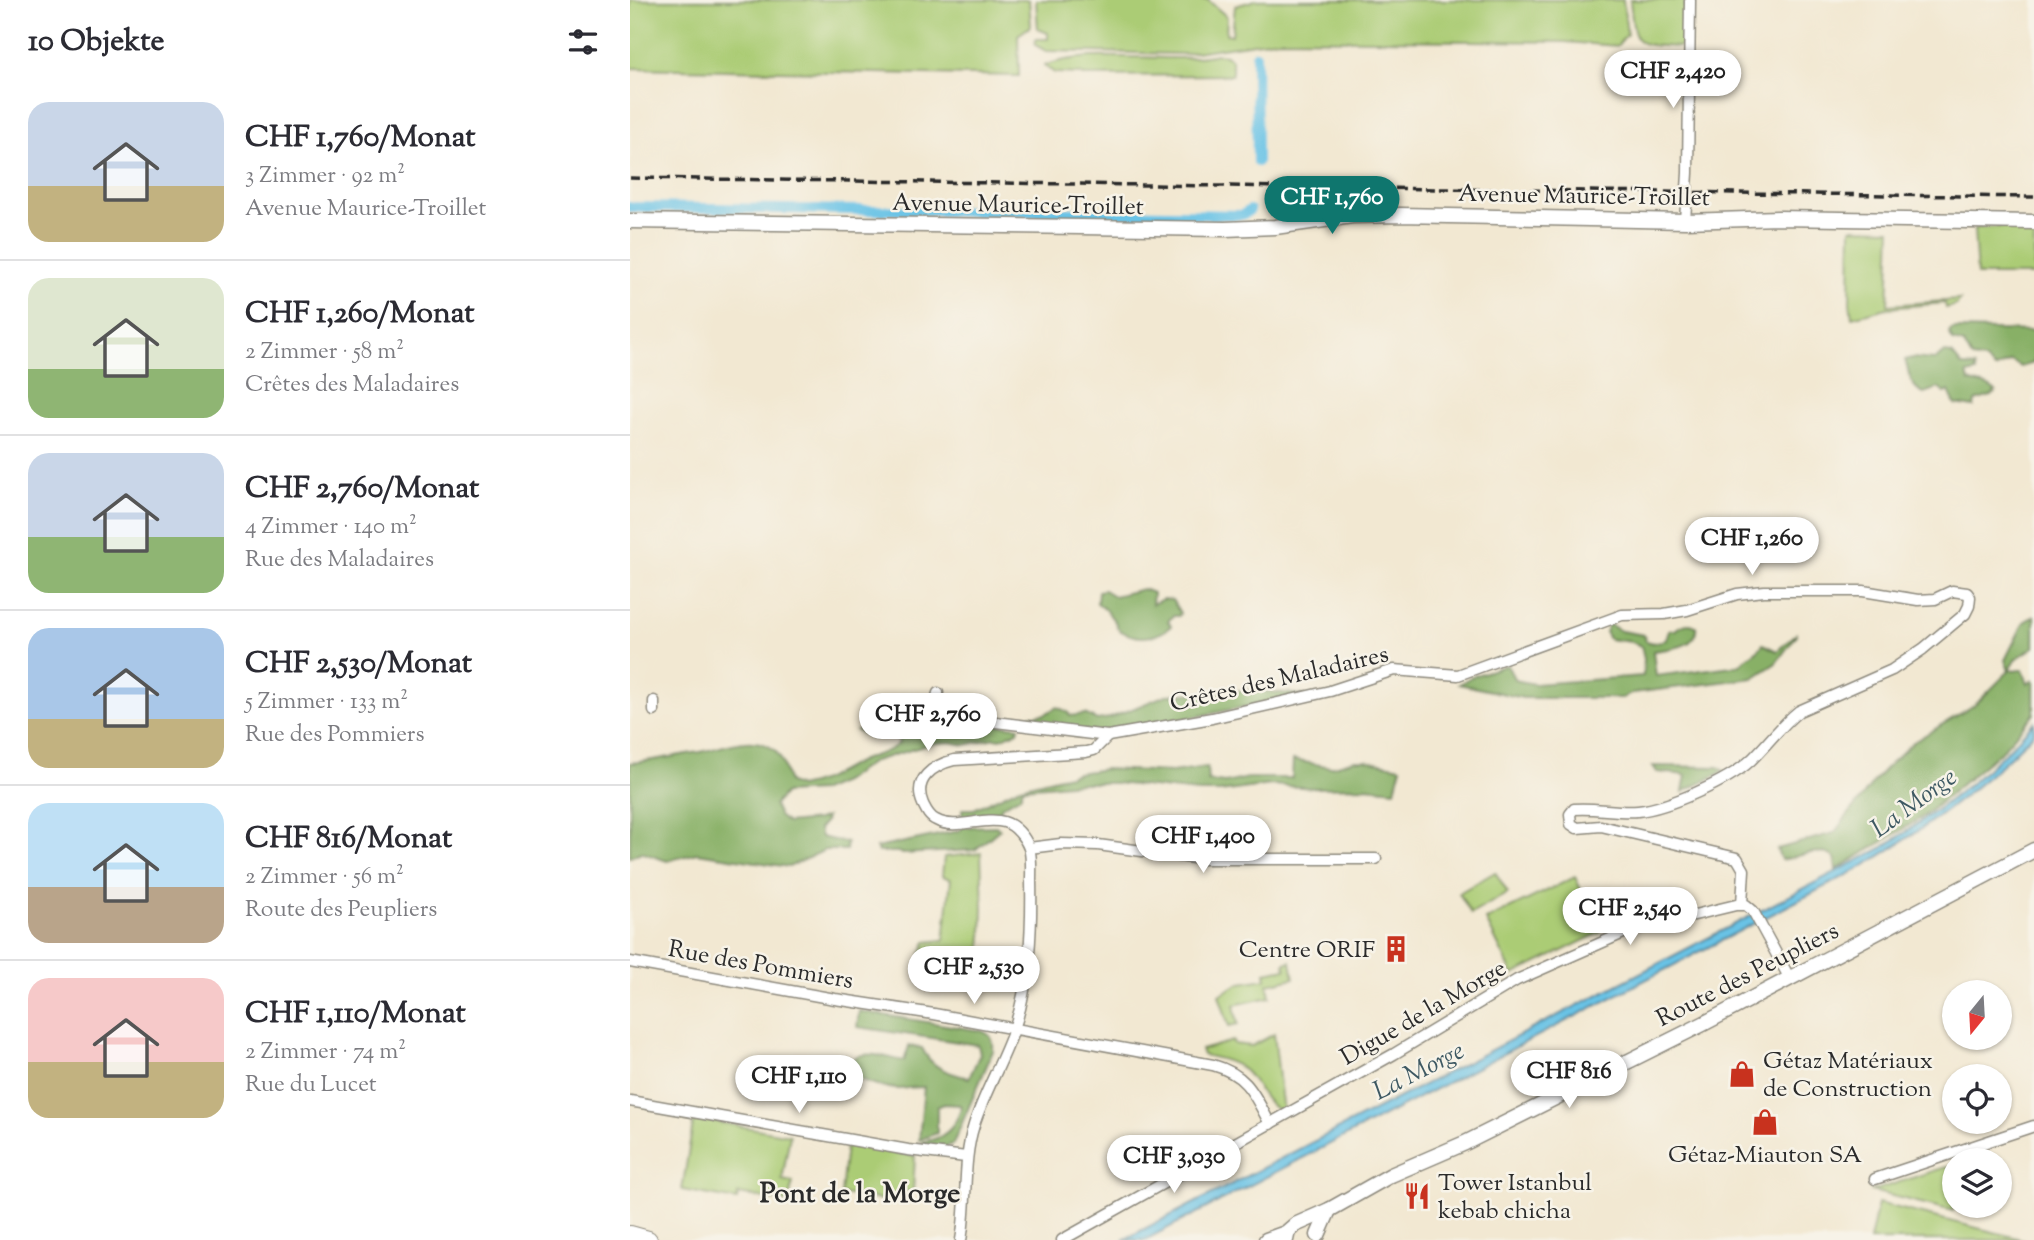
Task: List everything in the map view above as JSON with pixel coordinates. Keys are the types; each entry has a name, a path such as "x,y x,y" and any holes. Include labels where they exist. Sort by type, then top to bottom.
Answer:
{"main road":[{"path":"630,1236 648,1240"}],"street":[{"path":"1685,221 1690,0"},
{"name":"Avenue Maurice-Troillet","path":"630,222 1225,229 1275,227 1352,216 1400,215 1685,221 1778,218 2034,222"},
{"name":"Crêtes des Maladaires","path":"938,693 936,700 951,711 971,719 1108,736 1225,715 1330,691 1394,670 1458,675 1622,615 1664,614 1687,610 1737,594 1764,591 1863,591 1918,600 1936,599 1952,591 1966,593 1970,597 1965,614 1923,649 1892,670 1799,711 1749,762 1716,783 1660,807 1638,811 1581,808 1574,809 1570,814 1571,824 1577,828 1601,826 1737,858 1744,870 1742,904"},
{"path":"961,1240 966,1157 974,1125 1014,1030 1027,964 1032,919 1029,848 1016,828 1003,822 945,823 935,820 927,812 920,797 921,783 929,771 954,760 1086,752 1094,750 1108,736"},
{"path":"1029,848 1061,844 1098,845 1201,859 1376,859"},
{"name":"Route des Peupliers","path":"1287,1236 1295,1225 1329,1210 1391,1175 1465,1143 1790,979 2034,850"},
{"path":"1742,904 1753,911 1790,979"},
{"name":"Digue de la Morge","path":"1062,1240 1394,1054 1499,990 1562,959 1636,929 1742,904"},
{"name":"Rue des Pommiers","path":"630,962 1155,1054 1229,1070 1241,1076 1250,1086 1270,1124"},
{"path":"630,1101 908,1150 966,1157"},
{"path":"1875,1179 2034,1125"},
{"path":"1318,1238 1329,1210"},
{"path":"1301,1224 1310,1226 1318,1238"},
{"path":"1266,1240 1287,1236"}],"green space":[{"path":"630,0 1029,0 1031,26 1018,35 1019,76 630,68"},
{"path":"1036,0 1208,0 1227,17 1226,34 1232,35 1235,6 1256,0 1623,0 1627,34 1617,46 1565,42 1280,39 1183,54 1046,51 1035,45 1036,39 1048,39 1048,33 1038,29"},
{"path":"1630,0 1685,0 1686,41 1678,47 1651,45 1638,40 1633,26"},
{"path":"1226,55 1232,61 1232,75 1083,76 1055,73 1044,66 1086,57 1175,58"},
{"path":"2034,225 2034,275 1977,275 1976,228"},
{"path":"1851,228 1891,229 1888,305 1960,300 1957,305 1946,308 1945,303 1887,308 1852,317"},
{"path":"1956,329 2034,331 2034,363 2021,367 2011,361 1995,369 1985,360 1972,358 1964,344 1953,341 1949,333"},
{"path":"1943,353 1952,354 1962,366 1975,367 1976,372 1967,374 1969,381 1996,392 1975,401 1974,407 1955,404 1949,391 1945,393 1938,388 1924,393 1919,391 1911,379 1905,360 1935,360"},
{"path":"1143,589 1153,593 1152,604 1163,599 1172,600 1180,613 1168,621 1171,626 1159,634 1140,637 1121,631 1107,611 1097,603 1098,591 1104,590 1114,596"},
{"path":"2034,616 2034,647 2016,659 2009,670 2023,670 2028,684 2034,680 2034,714 2001,751 1924,816 1836,870 1835,858 1822,853 1809,853 1781,860 1777,849 1834,833 1876,779 1912,743 1976,704 2009,671 2005,660 2024,622"},
{"path":"1609,624 1621,631 1644,635 1646,641 1653,643 1666,640 1669,630 1688,624 1696,626 1696,633 1688,643 1653,651 1656,676 1740,665 1763,644 1777,651 1796,636 1776,663 1753,678 1633,693 1623,698 1523,698 1459,684 1473,676 1507,665 1515,680 1534,684 1643,676 1644,659 1641,646 1609,639 1605,632"},
{"path":"1251,690 1304,695 1109,734 1026,724 1029,716 1045,714 1057,707 1068,712 1070,716 1085,714 1097,720 1110,718 1166,695"},
{"path":"915,720 962,730 971,722 1019,727 1018,731 1001,739 994,738 965,745 934,743 874,761 843,782 822,791 785,793 774,805 779,816 787,823 826,817 819,829 821,837 847,843 846,850 825,850 789,867 697,853 667,861 641,852 630,857 630,763 737,743 756,742 765,744 776,752 789,783 799,787 824,779 900,742 893,735 873,738 857,731 886,730"},
{"path":"1293,760 1331,767 1354,760 1365,760 1401,767 1395,790 1271,785 1198,792 1115,783 1023,788 1020,796 1001,807 1000,817 962,819 962,809 974,809 1020,787 1077,773 1105,769 1172,772 1207,767 1208,781 1225,783 1248,778 1292,778"},
{"path":"1653,766 1718,767 1724,771 1683,792 1686,775 1657,772"},
{"path":"996,826 1000,829 975,850 902,854 878,852 876,848 958,831 963,827"},
{"path":"981,853 981,956 921,954 926,942 944,940 951,879 942,876 944,857"},
{"path":"1495,872 1508,893 1471,914 1459,893"},
{"path":"1575,877 1601,932 1513,975 1486,920"},
{"path":"1291,961 1294,978 1268,984 1270,997 1234,1005 1238,1024 1229,1026 1219,995 1240,983 1266,979 1265,973 1286,969 1285,963"},
{"path":"859,1011 982,1031 990,1036 993,1051 953,1144 941,1148 922,1142 947,1132 958,1116 960,1105 944,1104 937,1107 937,1133 919,1140 924,1087 896,1089 859,1079 854,1058 872,1055 904,1061 909,1046 922,1048 930,1060 941,1069 969,1078 980,1054 978,1045 857,1027"},
{"path":"1274,1034 1283,1112 1271,1105 1241,1068 1225,1060 1203,1055 1201,1050 1233,1041 1234,1044 1252,1046"},
{"path":"694,1118 790,1135 782,1180 793,1182 788,1202 738,1194 737,1200 682,1190"},
{"path":"846,1145 915,1156 913,1192 900,1191 899,1202 841,1194"},
{"path":"1942,1168 1942,1208 1872,1191"},
{"path":"1878,1203 2025,1240 1870,1240"}],"water":[{"name":"La Morge","path":"2034,722 2034,733 1972,790 1904,840 1857,870 1145,1240 1123,1240 1882,848 1963,790"}],"waterway":[{"path":"1256,55 1257,162"},
{"path":"630,207 1242,215 1250,210"}],"railway":[{"path":"630,178 2034,197"}],"place":[{"name":"Centre ORIF","path":"1396,949"},
{"name":"Gétaz Matériaux de Construction","path":"1742,1074"},
{"name":"Gétaz-Miauton SA","path":"1765,1122"},
{"name":"Tower Istanbul kebab chicha","path":"1417,1196"}],"district":[{"name":"Pont de la Morge","path":"860,1192"}]}
